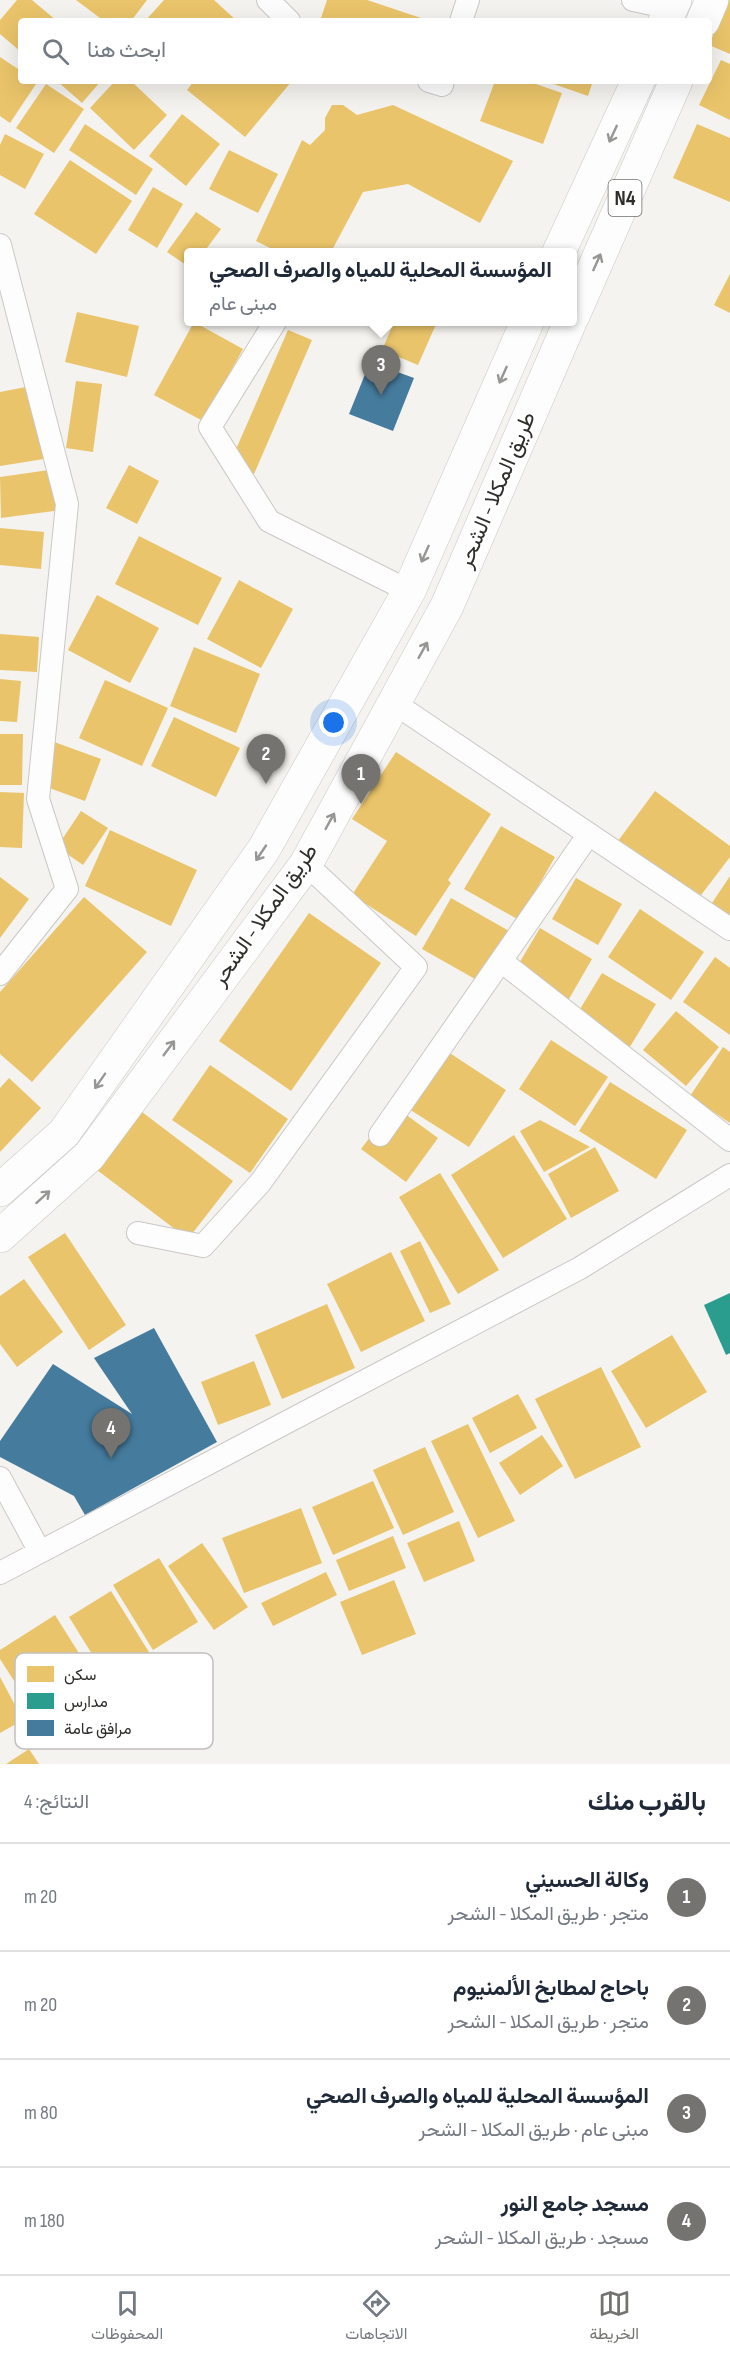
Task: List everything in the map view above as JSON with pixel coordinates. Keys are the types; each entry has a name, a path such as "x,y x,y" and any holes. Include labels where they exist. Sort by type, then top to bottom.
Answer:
{"highway":[{"path":"704,18 712,0"},
{"name":"N4","path":"561,248 637,84"},
{"name":"N4","path":"577,307 675,84"},
{"name":"طريق المكلا - الشحر","path":"0,1190 64,1133 264,849 409,591 525,326"},
{"name":"طريق المكلا - الشحر","path":"0,1236 89,1156 306,864 447,606 568,326"},
{"path":"409,591 447,606"}],"street":[{"path":"268,0 286,18"},
{"path":"463,18 468,0"},
{"path":"633,0 671,10"},
{"path":"0,245 67,504 38,798 67,889 0,974"},
{"path":"272,326 210,427 268,521 409,591"},
{"path":"394,703 730,929"},
{"path":"380,1135 589,834"},
{"path":"138,1233 203,1246 260,1183 416,967 306,864"},
{"path":"501,961 730,1140"},
{"path":"0,1573 580,1268 730,1174"},
{"path":"0,1478 40,1552"}],"building: سكن":[{"path":"17,0 32,0 53,18 18,18 18,49 0,34 0,20"},
{"path":"76,0 147,0 133,18 100,18"},
{"path":"164,0 214,0 234,18 148,18"},
{"path":"327,0 367,0 421,18 321,18"},
{"path":"727,0 730,0 730,54 712,46 712,38"},
{"path":"0,57 18,69 18,84 36,84 10,123 0,116"},
{"path":"721,60 730,64 730,120 699,105 709,84 712,84 712,78"},
{"path":"46,84 84,109 54,153 16,128"},
{"path":"60,84 98,84 82,103"},
{"path":"112,84 134,84 167,115 134,150 90,108"},
{"path":"192,84 289,84 245,137 187,90"},
{"path":"494,84 536,84 562,93 543,144 480,121"},
{"path":"554,84 592,84 588,96"},
{"path":"332,105 343,105 357,115 393,105 513,161 480,223 408,184 363,192 333,248 270,248 256,241 302,140 310,145 325,130 325,118"},
{"path":"182,114 220,144 186,186 149,156"},
{"path":"85,124 153,169 136,195 69,150"},
{"path":"697,124 730,138 730,202 673,178"},
{"path":"5,134 44,154 25,189 0,175 0,145"},
{"path":"229,150 278,174 258,213 209,189"},
{"path":"70,160 132,201 96,254 34,214"},
{"path":"153,187 183,204 157,248 128,230"},
{"path":"196,212 221,229 207,248 184,248 184,264 167,252"},
{"path":"730,274 730,313 714,305"},
{"path":"77,312 139,326 127,377 65,362"},
{"path":"192,326 201,326 243,349 203,421 154,395"},
{"path":"392,326 435,326 418,365 382,350"},
{"path":"288,330 312,340 254,474 230,463"},
{"path":"76,381 102,384 93,452 66,448"},
{"path":"31,386 44,459 0,466 0,392"},
{"path":"129,465 159,481 137,524 106,508"},
{"path":"56,469 61,510 1,518 0,477"},
{"path":"0,528 44,532 41,569 0,565"},
{"path":"139,536 222,578 198,625 115,584"},
{"path":"239,580 293,609 261,668 207,639"},
{"path":"97,595 159,628 130,683 68,650"},
{"path":"0,634 39,637 37,672 0,670"},
{"path":"194,647 260,674 236,733 170,706"},
{"path":"0,679 21,681 17,722 0,721"},
{"path":"105,680 168,708 142,766 79,738"},
{"path":"174,717 240,748 216,797 151,766"},
{"path":"0,734 23,734 22,785 0,785"},
{"path":"46,739 101,759 85,801 30,781"},
{"path":"396,752 491,814 448,880 451,883 416,936 352,895 387,841 352,819"},
{"path":"655,791 730,846 730,857 695,903 615,845"},
{"path":"0,792 24,793 22,848 0,847"},
{"path":"81,811 108,828 83,865 57,847"},
{"path":"501,826 555,857 519,920 464,889"},
{"path":"110,830 197,870 171,926 85,886"},
{"path":"730,876 730,922 708,909"},
{"path":"0,877 29,899 0,938"},
{"path":"576,878 622,904 598,945 552,919"},
{"path":"84,897 147,952 32,1082 0,1054 0,992"},
{"path":"451,898 511,932 482,983 422,949"},
{"path":"640,909 704,952 671,1000 608,957"},
{"path":"309,913 381,963 291,1091 219,1041"},
{"path":"540,928 592,959 562,1011 509,980"},
{"path":"715,957 730,968 730,1035 683,1002"},
{"path":"602,973 656,1004 628,1050 574,1019"},
{"path":"676,1011 719,1047 686,1086 643,1050"},
{"path":"551,1040 608,1077 575,1126 519,1089"},
{"path":"439,1046 506,1090 469,1147 401,1104"},
{"path":"723,1047 730,1052 730,1123 690,1096"},
{"path":"210,1065 288,1119 250,1173 172,1120"},
{"path":"9,1078 41,1108 0,1152 0,1088"},
{"path":"610,1082 687,1130 656,1179 579,1131"},
{"path":"394,1106 438,1138 406,1182 361,1149"},
{"path":"142,1112 233,1181 188,1239 97,1170"},
{"path":"540,1120 590,1147 544,1172 520,1131"},
{"path":"514,1135 567,1219 503,1258 451,1175"},
{"path":"595,1147 619,1191 571,1218 548,1174"},
{"path":"440,1173 499,1270 458,1294 399,1197"},
{"path":"65,1233 126,1325 89,1350 28,1257"},
{"path":"420,1241 451,1304 430,1313 400,1251"},
{"path":"391,1252 425,1321 361,1352 327,1284"},
{"path":"24,1279 63,1332 17,1367 0,1344 0,1296"},
{"path":"327,1304 355,1368 282,1399 255,1335"},
{"path":"672,1335 707,1392 646,1428 611,1371"},
{"path":"254,1361 271,1405 218,1425 201,1382"},
{"path":"601,1367 641,1447 575,1479 535,1399"},
{"path":"518,1394 537,1428 490,1453 472,1418"},
{"path":"468,1424 515,1521 478,1538 431,1441"},
{"path":"542,1435 563,1466 520,1495 499,1463"},
{"path":"425,1447 454,1512 403,1535 373,1470"},
{"path":"373,1481 394,1528 333,1555 312,1507"},
{"path":"301,1508 322,1563 244,1593 222,1538"},
{"path":"459,1521 475,1561 424,1582 407,1543"},
{"path":"393,1536 406,1568 349,1591 336,1560"},
{"path":"202,1543 248,1607 214,1630 168,1566"},
{"path":"159,1558 198,1622 153,1650 113,1585"},
{"path":"326,1572 337,1595 273,1626 261,1603"},
{"path":"394,1580 416,1634 362,1655 340,1602"},
{"path":"111,1591 150,1653 91,1653 69,1617"},
{"path":"55,1615 79,1653 15,1653 15,1682 0,1659 0,1650"},
{"path":"0,1677 15,1705 15,1725 0,1733"},
{"path":"29,1749 39,1764 6,1764"}],"building: مدارس":[{"path":"730,1293 730,1353 726,1355 704,1305"}],"building: مرافق عامة":[{"path":"370,362 414,378 393,431 349,414"},
{"path":"154,1328 217,1442 85,1515 74,1496 0,1457 0,1441 53,1364 132,1414 94,1358"}],"place":[{"name":"المؤسسة المحلية للمياه والصرف الصحي","path":"381,395"},
{"name":"باحاج لمطابخ الألمنيوم","path":"266,784"},
{"name":"وكالة الحسيني","path":"361,804"},
{"name":"مسجد جامع النور","path":"111,1458"}]}
